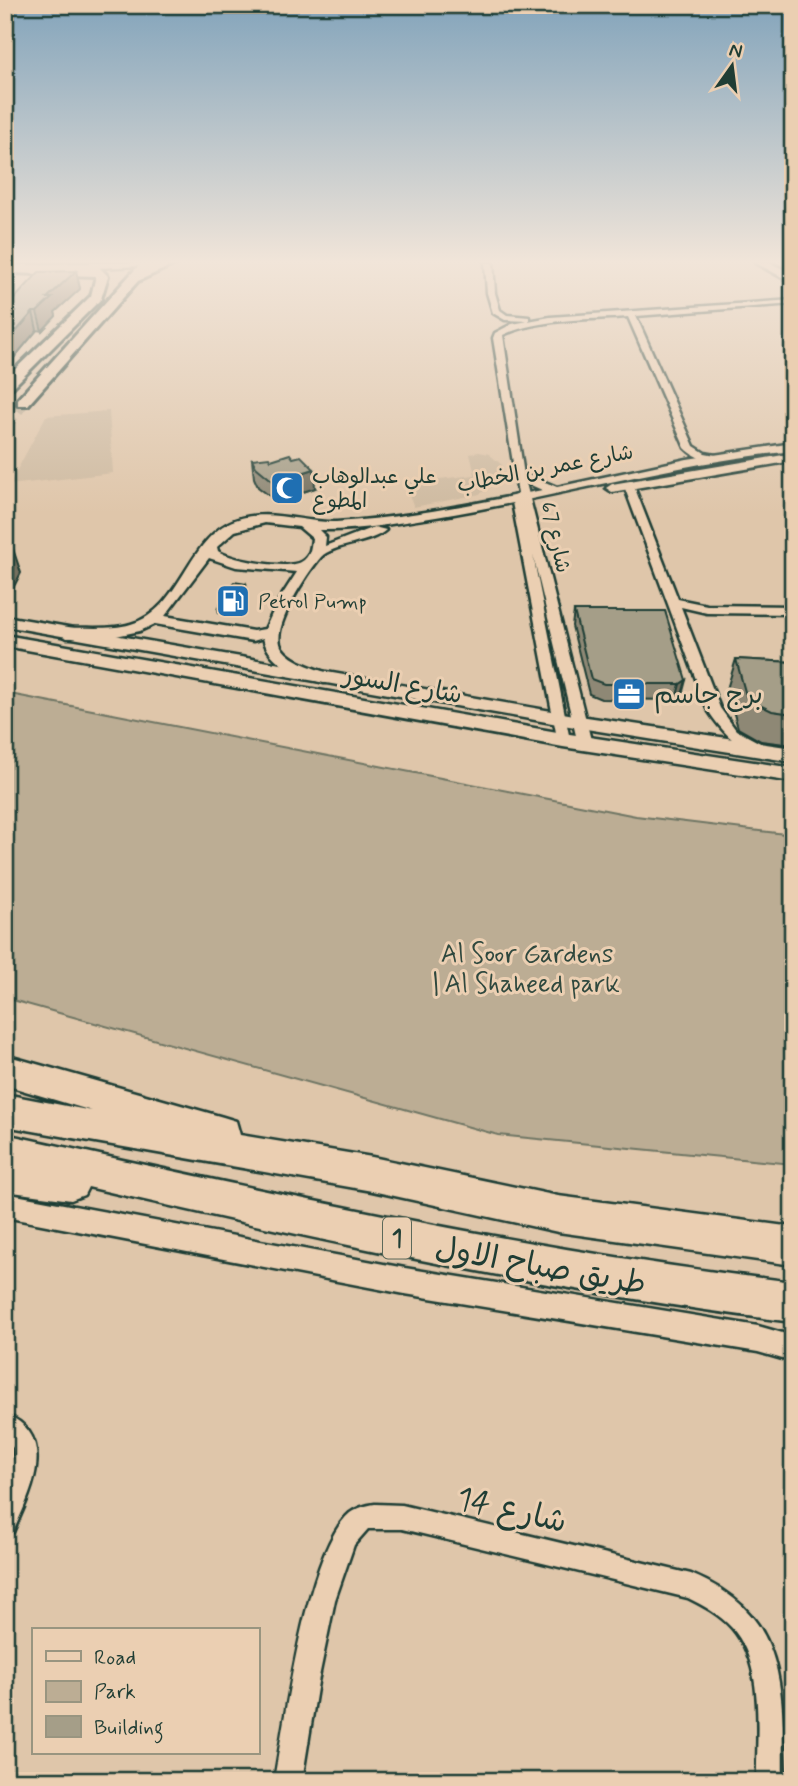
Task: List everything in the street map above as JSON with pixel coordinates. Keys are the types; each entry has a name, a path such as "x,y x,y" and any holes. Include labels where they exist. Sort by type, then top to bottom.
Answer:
{"highway":[{"path":"5,1070 372,1174"},
{"name":"طريق صباح الاول","path":"5,1110 124,1133 372,1174 558,1213 793,1246"},
{"name":"طريق صباح الاول","path":"5,1151 246,1206 574,1273 698,1292 793,1302"},
{"path":"5,1174 246,1206"}],"main road":[{"path":"5,387 46,346"},
{"path":"23,402 72,346"},
{"name":"شارع السور","path":"5,621 580,722 793,755"},
{"name":"شارع السور","path":"5,640 585,744 793,775"}],"street":[{"name":"شارع 67","path":"498,346 521,500 563,740"},
{"path":"645,346 690,448 702,456 717,458"},
{"name":"شارع عمر بن الخطاب","path":"793,447 637,471 521,500 387,528 355,537 315,557 304,567 281,569 223,560 211,553 210,547 219,534 244,520 276,517 304,524 347,524 521,500 629,486 760,465 793,457"},
{"path":"676,464 690,448"},
{"path":"744,453 760,457 760,465"},
{"path":"637,471 636,478 650,482"},
{"path":"519,475 554,490"},
{"path":"629,486 720,721 743,742 768,752"},
{"name":"شارع 67","path":"521,500 585,744"},
{"path":"304,524 319,537 315,557 270,632 274,649 279,654 324,678"},
{"path":"347,524 347,532 355,537"},
{"path":"67,633 123,630 142,626 157,616 210,547"},
{"path":"672,601 707,610 793,610"},
{"path":"157,616 161,621 253,636 270,632"},
{"path":"683,628 695,620 709,618 793,619"},
{"name":"طريق صباح الاول","path":"5,1205 405,1281 758,1339 793,1349"},
{"path":"5,1425 17,1431 26,1447 20,1488 5,1524"},
{"name":"شارع 14","path":"288,1781 325,1585 345,1533 360,1520 376,1515 402,1517 626,1570 691,1586 718,1596 739,1614 757,1640 766,1675 771,1781"}],"shaded area":[{"path":"109,411 113,473 9,485 46,416"},
{"path":"470,454 489,454 502,465 503,479 480,494 414,507 404,483 475,475"}],"green space":[{"name":"Al Soor Gardens | Al Shaheed park","path":"5,693 636,816 793,835 793,1164 498,1135 5,998"}],"building":[{"path":"290,454 293,458 301,456 314,469 274,482 256,467 252,459 269,457 271,460"},
{"path":"234,582 246,584 230,609 218,608"},
{"path":"574,611 665,611 686,680 680,684 604,684 591,679"},
{"path":"736,659 793,662 793,714 772,711 747,699"}],"tunnel":[{"path":"5,426 23,402"}],"place":[{"name":"علي عبدالوهاب المطوع","path":"287,488"},
{"name":"Petrol Pump","path":"233,601"},
{"name":"برج جاسم","path":"629,694"}]}
